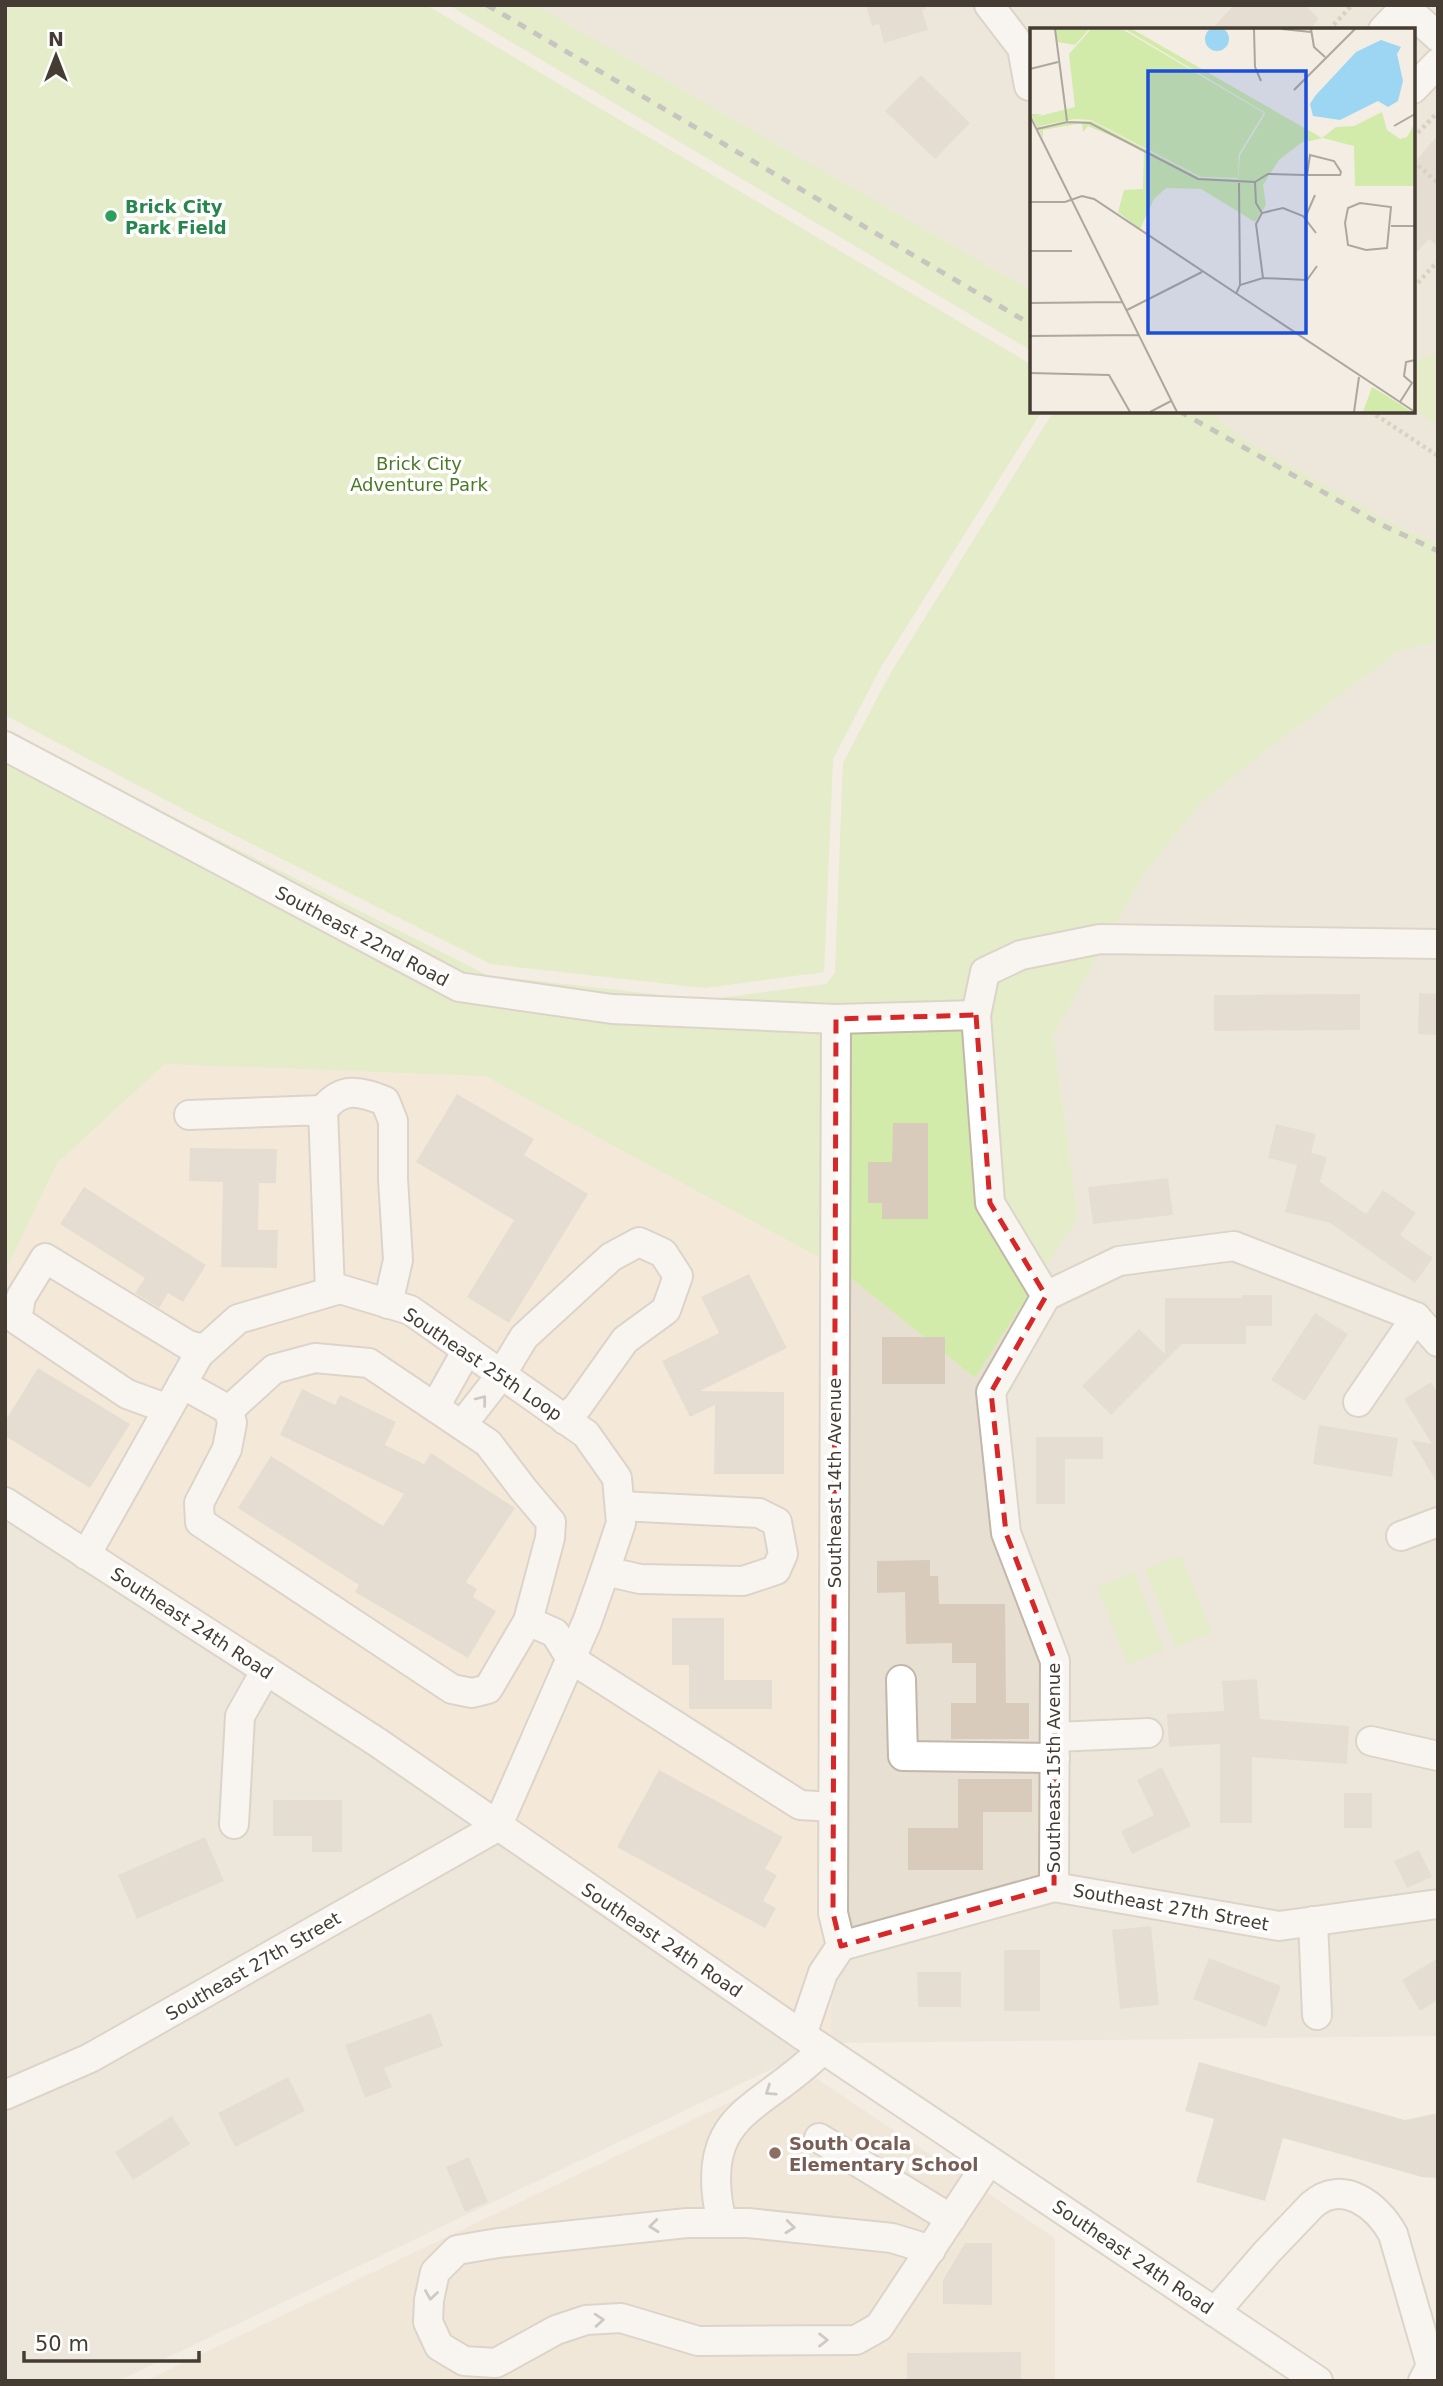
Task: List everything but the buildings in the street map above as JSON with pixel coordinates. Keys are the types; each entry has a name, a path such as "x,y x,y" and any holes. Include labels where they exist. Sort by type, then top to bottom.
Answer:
{"street":[{"path":"989,5 1022,48 1029,86"},
{"path":"1385,28 1405,7 1438,37"},
{"path":"1415,87 1438,64"},
{"name":"Southeast 22nd Road","path":"5,746 459,987 612,1009 836,1019"},
{"path":"1358,1402 1431,1331 1234,1246 1119,1261 1046,1296 990,1203 976,1015 985,972 1021,955 1100,939 1438,944"},
{"path":"836,1019 976,1015"},
{"name":"Southeast 14th Avenue","path":"836,1019 832,1913 841,1946"},
{"path":"330,1291 323,1110 332,1099 351,1092 365,1093 385,1101 393,1121 398,1260 388,1304"},
{"path":"189,1115 323,1110"},
{"path":"462,1425 501,1375 524,1337 611,1257 639,1242 663,1253 678,1276 666,1310 625,1340 565,1420"},
{"path":"168,1409 127,1394 17,1320 21,1297 45,1258 188,1345 204,1349"},
{"name":"Southeast 25th Loop","path":"86,1555 204,1349 237,1319 340,1289 410,1310 586,1434 617,1478 621,1523 571,1659 497,1827"},
{"name":"Southeast 15th Avenue","path":"1046,1296 991,1392 1006,1533 1055,1661 1054,1887"},
{"path":"435,1407 467,1350"},
{"path":"182,1384 229,1410 232,1423 227,1449 199,1503 200,1522 452,1689 472,1693 488,1689 528,1622 550,1538 551,1522 488,1443 369,1363 315,1358 274,1369 229,1410"},
{"name":"Southeast 24th Road","path":"5,1502 377,1742 813,2042 1215,2312 1286,2372 1318,2381"},
{"path":"604,1571 640,1579 743,1581 776,1570 783,1554 777,1522 759,1513 620,1506"},
{"path":"1401,1535 1438,1522"},
{"path":"528,1622 555,1633 571,1659 800,1805 833,1807"},
{"path":"234,1825 240,1716 266,1671"},
{"path":"901,1680 903,1756 1055,1748 1148,1733"},
{"path":"1371,1741 1438,1756"},
{"name":"Southeast 27th Street","path":"5,2095 90,2058 497,1827"},
{"name":"Southeast 27th Street","path":"841,1946 1054,1887 1279,1926 1438,1904"},
{"path":"1313,1921 1317,2015"},
{"path":"722,2223 715,2194 716,2170 725,2138 735,2120 760,2098 808,2065 823,1973 841,1946"},
{"path":"818,2138 951,2219"},
{"path":"930,2250 892,2238 748,2223 687,2223 498,2243 457,2250 435,2272 428,2322 439,2346 464,2361 496,2363 556,2330 586,2320 621,2318 698,2341 856,2340 879,2327 989,2161"},
{"path":"1215,2312 1312,2205 1320,2198 1336,2193 1346,2194 1375,2208 1384,2217 1393,2234 1430,2372"}],"path":[{"path":"1331,28 1352,5"},
{"path":"1415,136 1438,112"},
{"path":"1415,163 1438,183"},
{"path":"1415,286 1438,261"},
{"path":"1373,413 1438,456"}],"highlighted area":[{"path":"976,1015 990,1203 1046,1296 991,1392 1006,1533 1055,1661 1054,1887 841,1946 833,1913 836,1019"}],"shaded area":[{"path":"535,5 1438,5 1438,543 1399,527 1243,439 1210,413 1415,413 1415,28 1030,28 1030,290"},
{"path":"1438,642 1438,2036 837,2043 831,2039 837,1267 975,1378 1078,1217 1053,1036 1144,874 1199,805 1259,756 1399,651"},
{"path":"165,1064 485,1076 837,1267 831,2039 383,1731 5,1486 5,1272 57,1163"},
{"path":"5,1518 371,1754 808,2055 797,2057 118,2381 5,2381"},
{"name":"South Ocala Elementary School","path":"801,2068 1055,2238 1055,2381 145,2381"}],"green space":[{"name":"Brick City Adventure Park","path":"5,5 426,5 1030,364 1030,413 1041,413 881,667 833,759 824,972 705,988 491,964 196,816 5,715"},
{"path":"449,5 535,5 1030,290 1030,350"},
{"path":"1438,354 1438,426 1415,410 1415,365 1424,356"},
{"path":"1053,413 1210,413 1243,439 1399,527 1438,543 1438,642 1399,651 1259,756 1199,805 1144,874 1053,1036 1078,1217 975,1378 837,1267 485,1076 165,1064 57,1163 5,1272 5,728 191,826 487,975 704,1000 826,984 835,973 843,763 890,674"},
{"path":"1181,1555 1212,1633 1176,1647 1145,1569"},
{"path":"1134,1572 1164,1650 1128,1665 1097,1587"}],"railway":[{"path":"487,5 1030,324"},
{"path":"1183,413 1380,524 1438,551"}],"place":[{"name":"Brick City Park Field","path":"111,216"},
{"name":"South Ocala Elementary School","path":"775,2153"}]}
